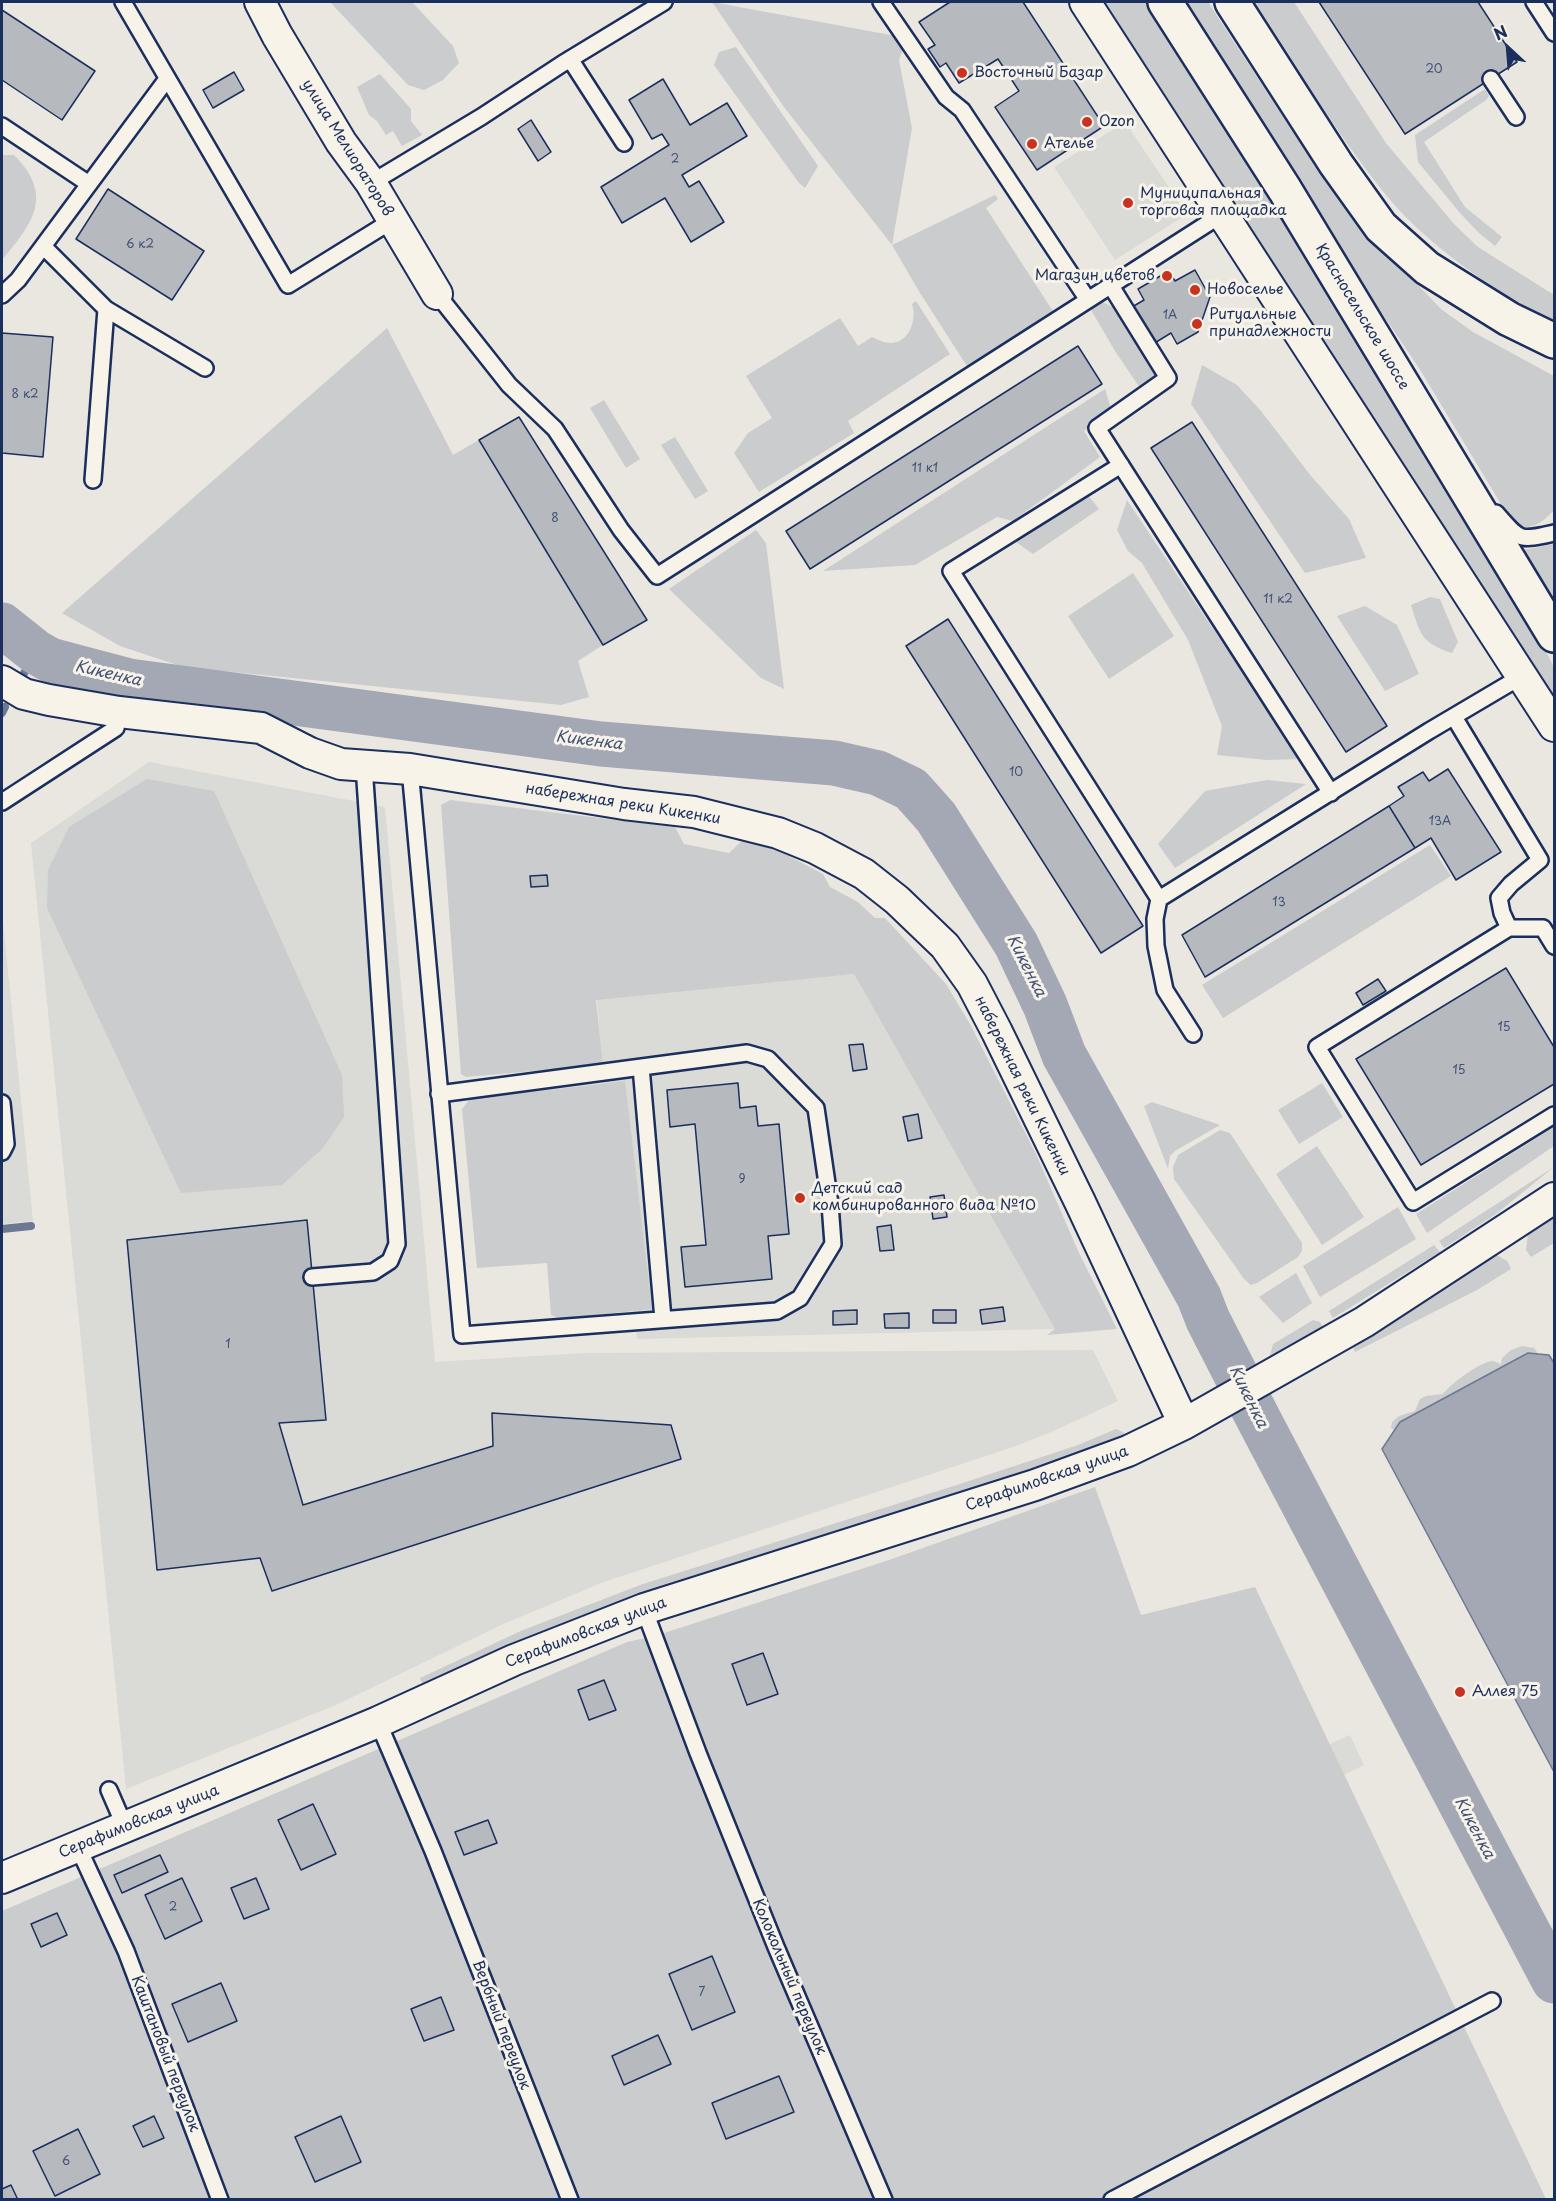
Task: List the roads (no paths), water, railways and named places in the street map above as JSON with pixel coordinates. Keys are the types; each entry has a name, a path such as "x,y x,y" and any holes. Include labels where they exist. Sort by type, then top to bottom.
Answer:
{"main road":[{"name":"Красносельское шоссе","path":"1165,2 1274,172 1554,635"},
{"path":"1232,2 1336,164 1381,226 1427,268 1509,319 1554,340"}],"street":[{"name":"улица Мелиораторов","path":"260,2 341,142 371,183 437,294"},
{"path":"1085,2 1224,213 1554,726"},
{"name":"набережная реки Кикенки","path":"2,681 24,694 119,712 261,728 310,753 341,764 410,769 624,804 694,812 778,833 815,848 864,874 945,946 972,984 998,1032 1080,1202 1184,1424"},
{"path":"1184,1424 1364,1322 1505,1236 1554,1198"},
{"name":"Серафимовская улица","path":"2,1878 378,1722 514,1660 644,1609 1035,1485 1128,1451 1184,1424"}],"lane":[{"path":"123,2 288,285 393,220"},
{"path":"371,183 664,2"},
{"path":"881,2 946,97 962,110 1088,300"},
{"path":"1534,2 1554,33"},
{"path":"570,59 624,143"},
{"path":"2,295 18,280 168,79"},
{"path":"1491,79 1516,117"},
{"path":"2,126 89,184"},
{"path":"437,294 509,385 555,429 621,530 657,576 1224,213"},
{"path":"43,246 106,309 205,368"},
{"path":"1111,286 1168,378 1097,428 1331,793"},
{"path":"93,480 106,309"},
{"path":"1448,460 1517,537 1529,538 1554,533"},
{"path":"1120,465 951,572 1159,899 1155,919 1156,946 1165,990 1193,1034"},
{"path":"1159,899 1522,676"},
{"path":"2,802 116,728 119,712"},
{"path":"1454,717 1540,860 1511,884 1499,898 1502,913 1509,928"},
{"path":"312,1277 373,1272 390,1261 397,1244 364,766"},
{"path":"410,769 439,1094 462,1335 777,1311 800,1298 833,1244 830,1204 816,1108 768,1059 747,1053 439,1094"},
{"path":"1554,946 1543,928 1509,928 1317,1047 1413,1202 1554,1115"},
{"path":"641,1067 663,1319"},
{"path":"2,1103 6,1144 2,1152"},
{"name":"Колокольный переулок","path":"644,1609 698,1753 776,1947 884,2199"},
{"name":"Вербный переулок","path":"378,1722 433,1851 570,2199"},
{"path":"110,1790 124,1827"},
{"name":"Каштановый переулок","path":"78,1847 126,1951 220,2199"},
{"path":"1112,2199 1492,2001"}],"waterway":[{"name":"Кикенка","path":"2,625 50,660 129,681 601,744 834,763 878,773 911,789 936,817 1016,944 1045,1005 1064,1055 1199,1297 1208,1320 1258,1418 1554,1981"},
{"path":"18,684 36,652"},
{"path":"2,713 5,707"},
{"path":"2,1229 31,1226"},
{"path":"1244,1425 1258,1418"}],"place":[{"name":"Восточный Базар","path":"962,73"},
{"name":"Ozon","path":"1087,122"},
{"name":"Ателье","path":"1032,144"},
{"name":"Муниципальная торговая площадка","path":"1128,203"},
{"name":"Магазин цветов","path":"1167,276"},
{"name":"Новоселье","path":"1195,290"},
{"name":"Ритуальные принадлежности","path":"1197,324"},
{"name":"Детский сад комбинированного вида №10","path":"800,1198"},
{"name":"Аллея 75","path":"1460,1692"}]}
